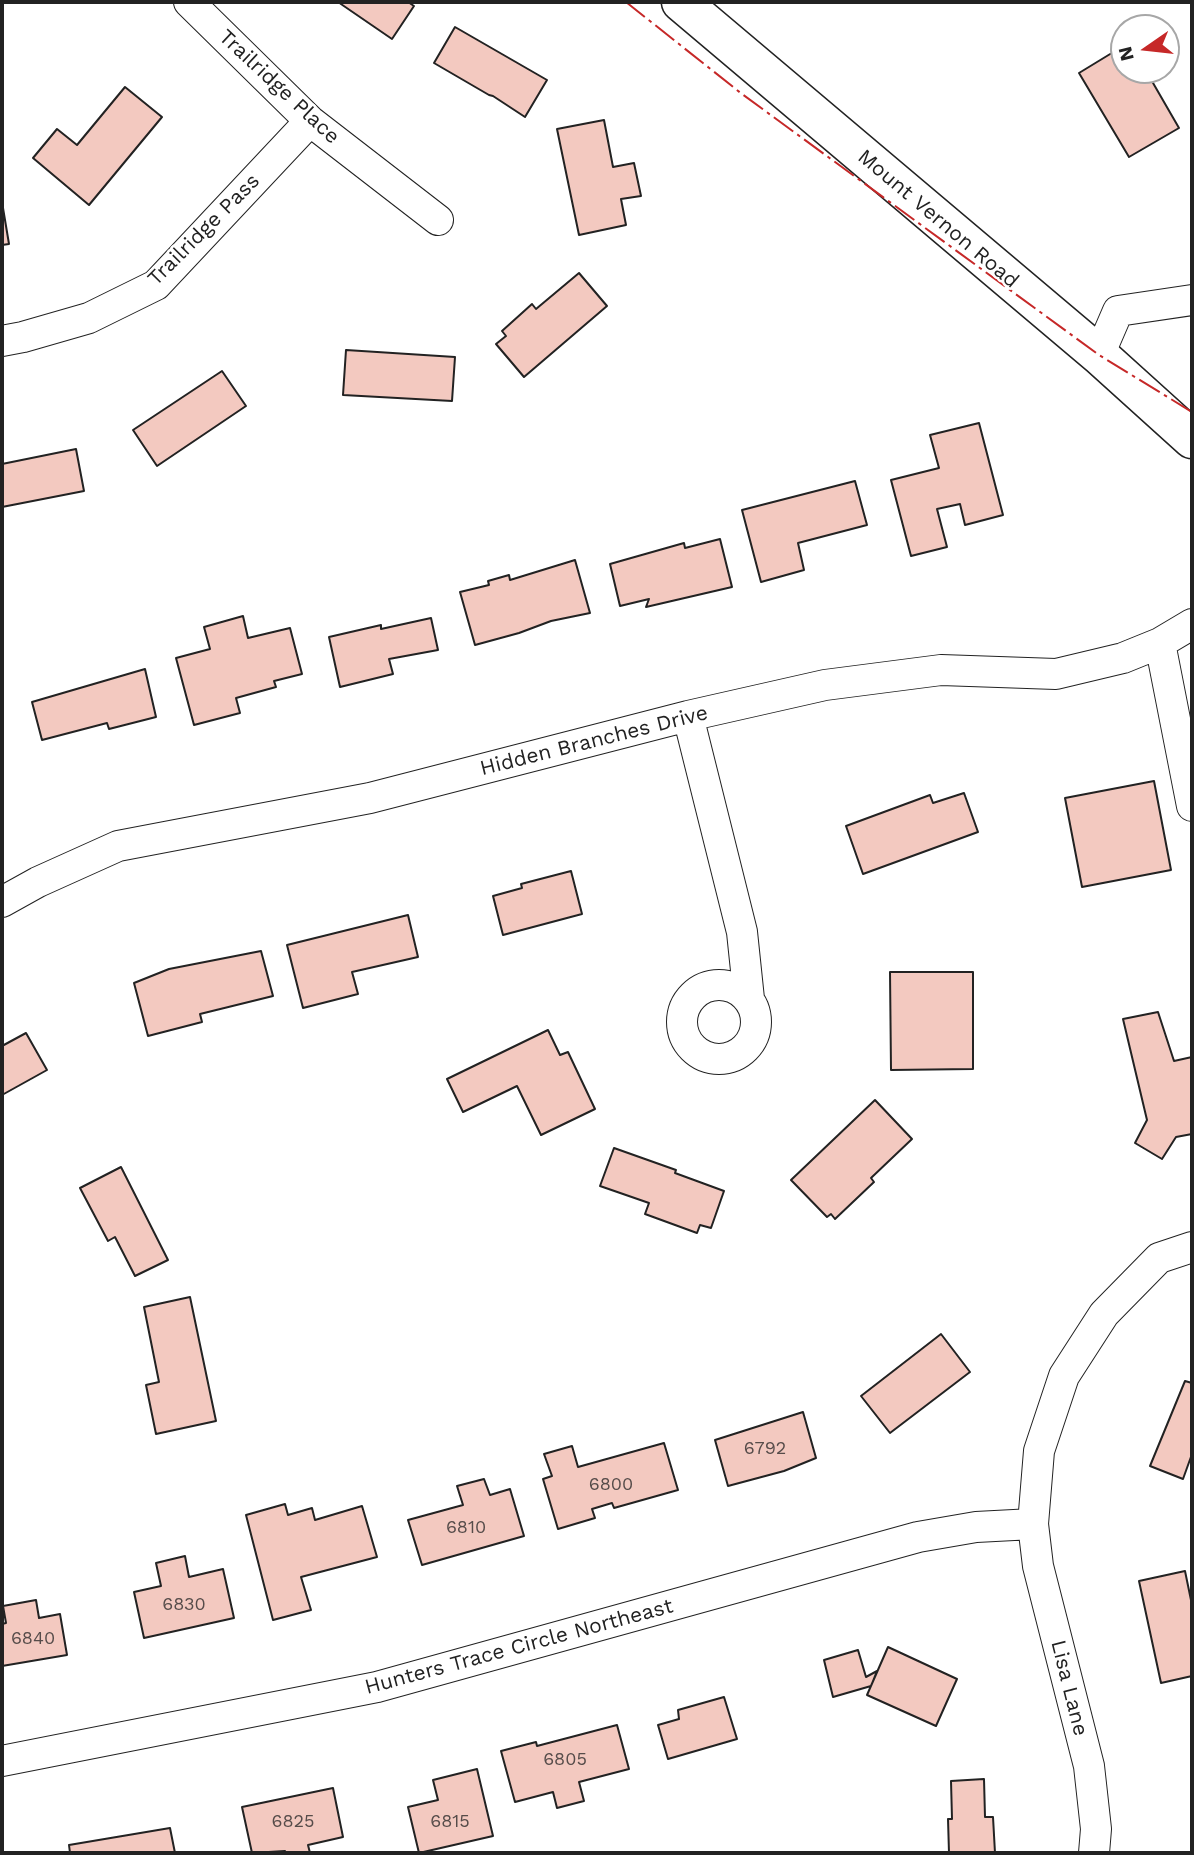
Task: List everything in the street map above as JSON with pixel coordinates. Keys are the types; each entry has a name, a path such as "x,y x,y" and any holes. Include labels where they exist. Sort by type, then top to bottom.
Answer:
{"street":[{"name":"Trailridge Place","path":"189,2 310,121 438,220"},
{"name":"Mount Vernon Road","path":"681,2 1099,355 1192,439"},
{"name":"Trailridge Pass","path":"2,341 89,318 156,285 310,121"},
{"path":"1099,355 1118,311 1192,300"},
{"name":"Hidden Branches Drive","path":"2,902 37,882 118,846 370,798 688,716 825,685 941,670 1056,674 1123,658 1160,643 1192,624"},
{"path":"1160,643 1178,723 1192,806"},
{"path":"688,716 742,932 749,999"},
{"name":"Lisa Lane","path":"1094,1853 1096,1829 1089,1766 1038,1566 1033,1524 1039,1451 1064,1376 1104,1314 1159,1258 1192,1247"},
{"name":"Hunters Trace Circle Northeast","path":"2,1761 377,1687 918,1537 976,1527 1033,1524"}],"building":[{"path":"338,2 408,2 414,6 392,39"},
{"path":"455,27 547,80 525,117 434,63"},
{"path":"1110,54 1110,84 1154,84 1179,128 1129,157 1079,73"},
{"path":"125,87 162,117 89,205 33,158 57,129 77,145"},
{"path":"604,120 613,167 634,163 641,196 621,199 626,225 579,235 557,129"},
{"path":"2,202 9,244 2,245"},
{"path":"579,273 607,306 524,377 496,344 506,336 502,331 532,304 536,309"},
{"path":"346,350 455,357 452,401 343,395"},
{"path":"222,371 246,406 157,466 133,430"},
{"path":"979,423 1003,515 965,525 960,504 937,509 947,547 911,556 891,480 939,468 930,435"},
{"path":"76,449 84,491 2,507 2,464"},
{"path":"855,481 867,525 798,543 804,570 761,582 742,510"},
{"path":"720,539 732,587 646,607 649,599 620,606 610,564 684,543 685,548"},
{"path":"575,560 590,613 551,621 475,645 460,592 489,585 488,581 509,575 510,580"},
{"path":"243,616 248,638 290,628 302,674 274,681 276,687 236,698 240,713 194,725 176,658 210,649 204,627"},
{"path":"431,618 438,650 389,659 393,674 340,687 329,637 381,625 381,629"},
{"path":"145,669 156,717 109,729 107,723 42,740 32,702"},
{"path":"1154,781 1171,870 1082,887 1065,798"},
{"path":"964,793 978,832 863,874 846,826 930,795 933,803"},
{"path":"571,871 582,914 503,935 493,896 522,888 521,884"},
{"path":"408,915 418,957 352,972 358,994 303,1008 287,945"},
{"path":"261,951 273,996 200,1014 202,1022 148,1036 134,983 169,969"},
{"path":"890,972 973,972 973,1069 891,1070"},
{"path":"1158,1012 1174,1061 1192,1057 1192,1134 1176,1137 1162,1159 1135,1143 1147,1120 1123,1019"},
{"path":"548,1030 560,1055 568,1052 595,1109 541,1135 517,1086 463,1112 447,1079"},
{"path":"26,1033 47,1070 2,1095 2,1046"},
{"path":"875,1100 912,1139 871,1178 874,1182 835,1219 831,1214 827,1217 791,1180"},
{"path":"614,1148 724,1191 711,1228 700,1225 697,1233 645,1214 649,1203 600,1186"},
{"path":"121,1167 168,1260 135,1276 115,1237 108,1241 80,1188"},
{"path":"190,1297 216,1421 156,1434 146,1385 159,1382 144,1307"},
{"path":"941,1334 970,1372 890,1433 861,1396"},
{"path":"1185,1381 1192,1383 1192,1454 1183,1479 1150,1466"},
{"path":"803,1412 816,1458 784,1471 728,1486 715,1440"},
{"path":"664,1443 678,1490 614,1508 612,1503 592,1509 595,1518 558,1529 543,1479 552,1476 544,1454 572,1446 578,1467"},
{"path":"484,1479 490,1495 510,1489 524,1536 422,1565 408,1520 463,1505 457,1486"},
{"path":"285,1504 288,1515 312,1508 315,1520 362,1506 377,1557 301,1577 311,1610 273,1620 246,1515"},
{"path":"185,1556 189,1577 223,1569 234,1618 144,1638 134,1592 161,1586 156,1563"},
{"path":"1185,1571 1192,1605 1192,1676 1161,1683 1139,1581"},
{"path":"36,1600 39,1618 60,1614 67,1655 2,1666 2,1624 6,1623 3,1606"},
{"path":"888,1647 957,1679 936,1726 867,1695"},
{"path":"858,1650 866,1677 877,1671 871,1686 833,1697 824,1660"},
{"path":"724,1697 737,1739 668,1759 658,1725 679,1719 678,1710"},
{"path":"617,1725 629,1769 579,1782 584,1801 557,1808 553,1792 515,1802 501,1751 536,1742 537,1746"},
{"path":"477,1769 493,1836 419,1853 408,1807 438,1800 433,1780"},
{"path":"984,1779 985,1817 993,1817 995,1853 949,1853 951,1781"},
{"path":"333,1788 343,1837 308,1845 310,1853 252,1853 242,1807"},
{"path":"170,1828 175,1853 70,1853 69,1845"}],"power":[{"path":"626,2 742,94 1099,355 1192,412"}]}
